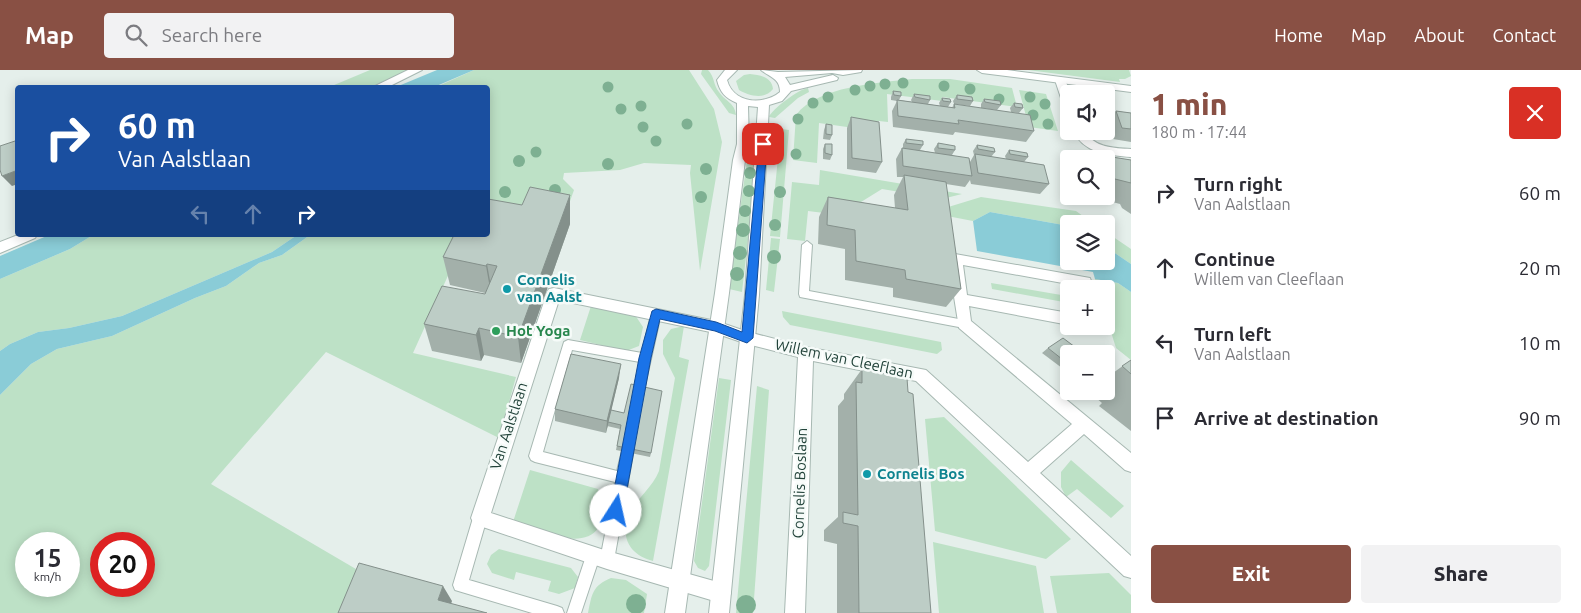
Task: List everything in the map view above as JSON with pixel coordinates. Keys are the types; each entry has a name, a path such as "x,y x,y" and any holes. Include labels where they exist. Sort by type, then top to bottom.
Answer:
{"street":[{"path":"383,85 417,70"},
{"path":"724,72 722,80 724,90 742,102 764,104 777,100 785,93 786,89 784,82 777,75 766,70"},
{"path":"777,75 832,70 843,72 857,70"},
{"path":"982,70 1131,89"},
{"path":"786,89 835,77 843,72"},
{"path":"1060,80 1062,85"},
{"path":"675,613 739,160 743,144 742,102"},
{"path":"719,613 747,338 762,163 764,104"},
{"path":"1084,140 1100,149 1131,154"},
{"path":"0,248 25,237"},
{"path":"1074,280 955,259 964,324 1131,464"},
{"name":"Van Aalstlaan","path":"480,518 554,293 716,327"},
{"path":"960,299 1060,317"},
{"name":"Willem van Cleeflaan","path":"716,327 747,338 806,353 920,375 969,418 1131,569"},
{"name":"Cornelis Boslaan","path":"796,613 806,353"},
{"path":"1027,473 1084,424"},
{"path":"480,518 600,558 720,593"}],"lane":[{"path":"807,244 804,294 964,324"},
{"path":"574,613 600,558 622,478 645,358 656,314"},
{"path":"622,478 535,456 568,345 645,358"},
{"path":"480,518 460,585 557,613"}],"green space":[{"path":"370,70 411,70 375,85 334,85"},
{"path":"474,70 689,70 714,109 722,142 700,271 690,173 691,165 644,163 620,170 564,173 563,179 574,190 564,218 490,202 490,85 441,85"},
{"path":"702,70 708,70 717,89 732,105 736,115 729,113 701,74"},
{"path":"1028,70 1129,70 1131,76 1119,79 1120,82"},
{"path":"750,74 768,79 773,89 766,95 761,96 747,94 739,90 736,81 744,75"},
{"path":"912,79 950,79 1012,88 1017,107 942,97 942,101 887,94 888,122 879,121 868,126 868,130 819,123 817,163 793,160 796,115 806,105 833,92 866,85"},
{"path":"808,88 809,92 798,98 775,118 769,117 786,100"},
{"path":"1019,90 1046,94 1058,131 1029,127"},
{"path":"749,127 757,127 755,178 742,292 729,289 749,146"},
{"path":"781,129 789,130 780,237 770,236"},
{"path":"820,170 962,194 942,199 882,189 840,215 808,211 805,241 787,239 792,182 819,185"},
{"path":"981,197 1076,211 1082,215 1060,215 1060,224 990,212 973,221 947,216 945,208"},
{"path":"90,237 294,237 272,252 122,316 69,328 38,332 10,344 0,351 0,279 70,249"},
{"path":"307,237 457,237 456,258 413,353 516,377 499,438 326,352 211,484 361,572 346,613 0,613 0,395 31,364 57,349 112,336 226,286 259,263 282,255"},
{"path":"771,238 780,239 774,292 766,290"},
{"path":"1115,238 1131,249 1131,264 1115,253"},
{"path":"1115,282 1131,292 1131,360 1116,348 1112,335 1115,335"},
{"path":"991,283 1060,295 1060,301 992,289"},
{"path":"591,306 635,315 643,327 639,346 626,351 580,340"},
{"path":"782,311 941,342 942,350 937,354 790,325 783,317"},
{"path":"684,326 679,357 689,360 653,561 638,554 628,543 626,537 627,521 633,508 659,471 675,378 663,354 663,340 671,329"},
{"path":"719,378 731,380 709,566 705,571 698,568 694,561"},
{"path":"757,386 769,390 753,613 736,613"},
{"path":"944,417 1071,539 1046,559 935,531 925,419"},
{"path":"1071,460 1124,506 1111,518 1077,489 1066,497 1061,487 1061,472"},
{"path":"530,470 598,489 601,514 598,528 591,535 581,538 570,538 558,537 513,522"},
{"path":"933,542 1036,566 1044,613 939,613"},
{"path":"499,549 571,568 578,577 575,588 559,594 548,591 551,581 516,572 514,580 492,573 487,564 491,555"},
{"path":"1109,573 1131,595 1131,613 1057,613 1050,576"},
{"path":"611,578 626,580 647,594 644,613 588,613 594,591 600,584"}],"water":[{"path":"437,70 474,70 439,85 401,85"},
{"path":"990,212 1060,224 1060,266 977,251 973,221"},
{"path":"44,237 90,237 70,249 0,279 0,256"},
{"path":"294,237 307,237 282,255 259,263 226,286 112,336 57,349 31,364 0,395 0,351 10,344 38,332 69,328 122,316 272,252"},
{"path":"1115,253 1131,264 1131,292 1115,282 1115,280 1095,279 1093,272 1082,270 1115,270"}],"building":[{"path":"893,91 901,92 901,96 894,95"},
{"path":"914,94 930,96 930,100 915,97"},
{"path":"957,95 972,97 973,101 957,99"},
{"path":"942,98 950,99 951,102 943,101"},
{"path":"984,99 1000,101 1001,105 985,102"},
{"path":"897,100 955,108 954,104 1030,115 1034,131 958,120 959,124 898,116"},
{"path":"1014,103 1022,104 1023,108 1015,107"},
{"path":"1116,111 1131,113 1131,129 1122,128"},
{"path":"851,117 879,122 882,162 852,158"},
{"path":"826,124 832,125 832,135 826,134"},
{"path":"906,139 923,141 923,145 906,143"},
{"path":"15,141 15,171 2,176 0,170 0,146"},
{"path":"938,143 955,146 955,150 938,148"},
{"path":"825,144 832,144 832,155 825,153"},
{"path":"977,145 994,148 995,152 978,149"},
{"path":"902,148 969,158 972,176 903,166"},
{"path":"1009,150 1027,153 1028,157 1010,154"},
{"path":"975,154 1044,165 1049,184 978,173"},
{"path":"1115,157 1131,160 1131,183 1115,179"},
{"path":"904,175 946,182 961,289 906,279 905,270 856,261 855,230 827,225 828,197 908,210"},
{"path":"530,187 570,195 518,337 479,328 476,335 424,324 442,286 485,294 497,266 487,264 486,266 443,257 453,237 490,237 490,199 522,205"},
{"path":"1063,338 1072,345 1060,345 1060,357 1048,348"},
{"path":"571,354 621,364 607,421 555,409"},
{"path":"1131,360 1131,374 1122,366"},
{"path":"862,369 907,378 908,392 913,394 931,613 859,613 858,526 843,523 843,512 858,515 856,382 862,383"},
{"path":"631,384 662,391 651,453 617,446 621,425 608,422 611,410 624,413"},
{"path":"359,563 443,586 438,600 487,613 338,613"}],"place":[{"name":"Cornelis van Aalst","path":"507,289"},
{"name":"Hot Yoga","path":"496,331"},
{"name":"Cornelis Bos","path":"867,474"}],"route":[{"path":"616,511 645,358 656,314 716,327 747,338 763,144"}]}
